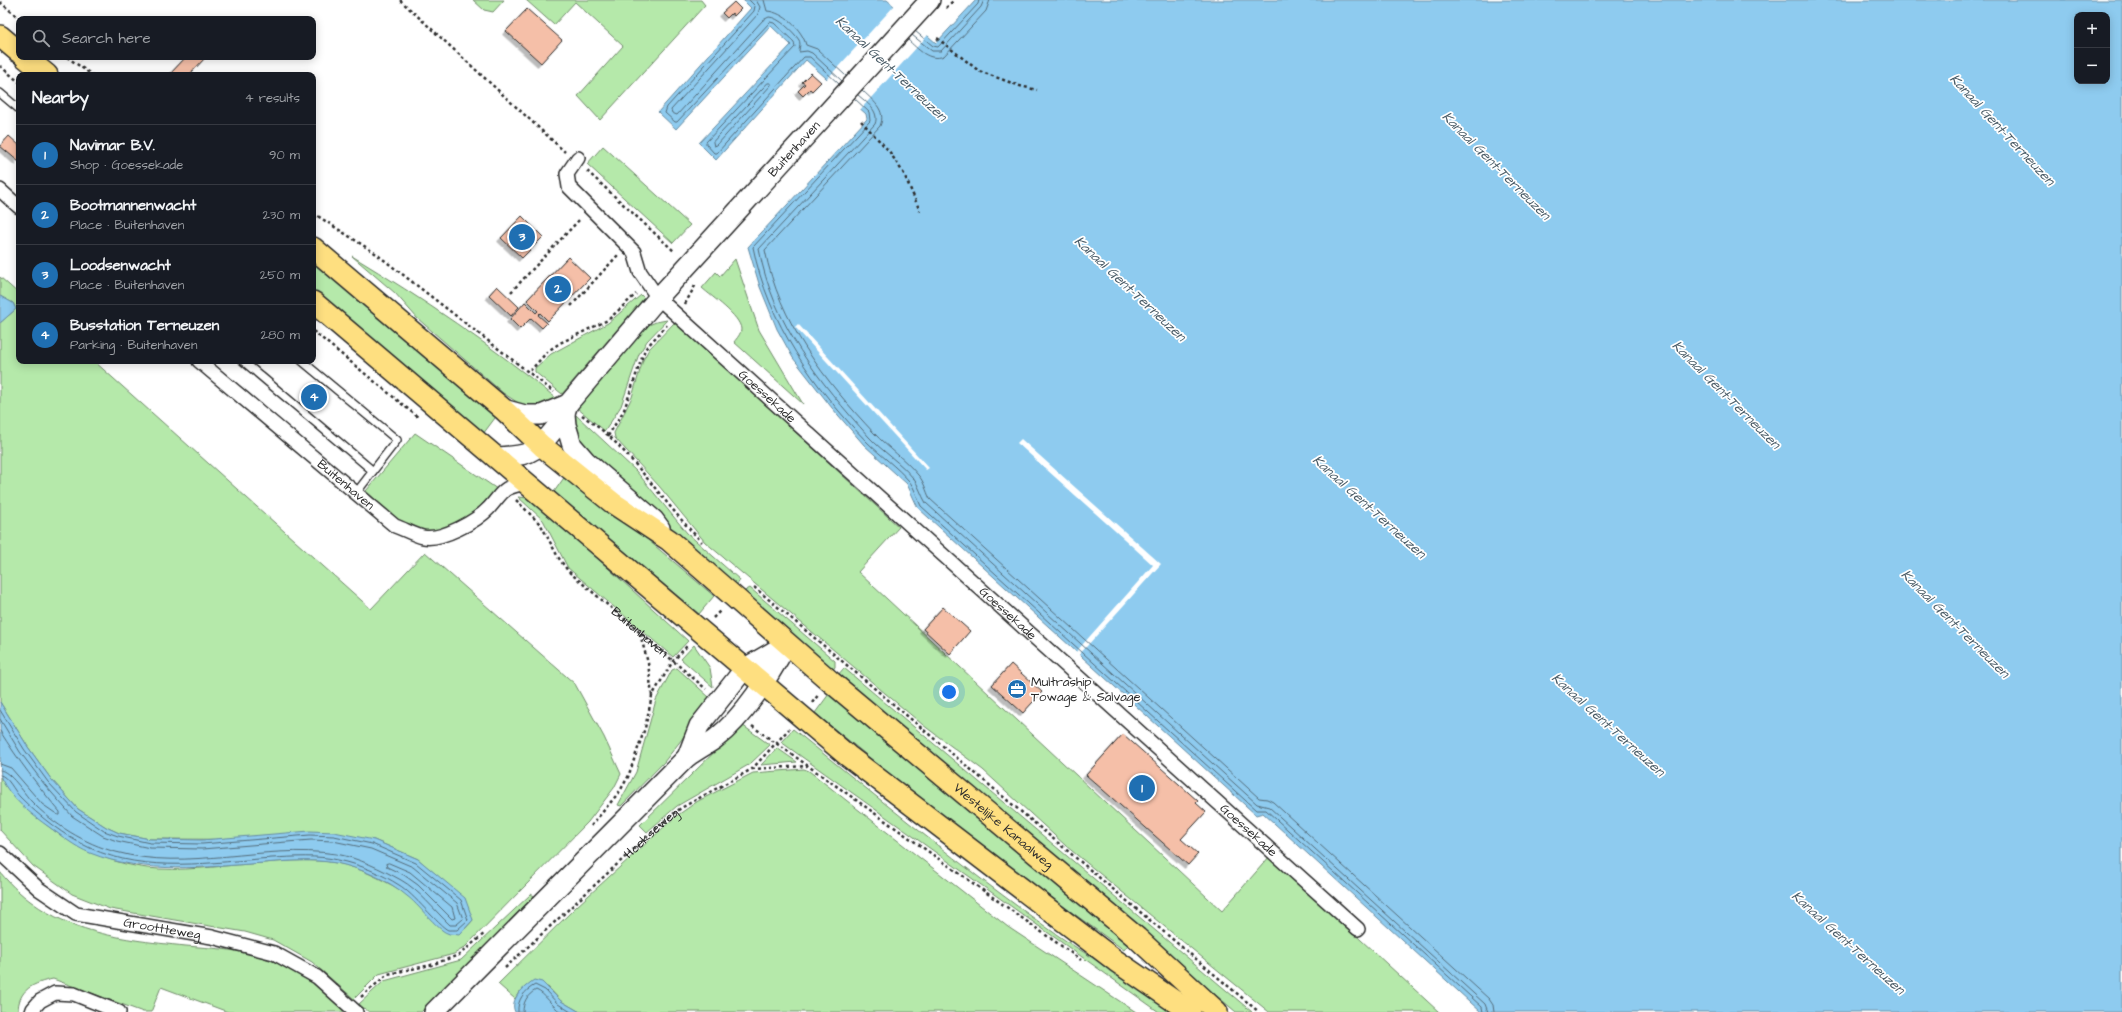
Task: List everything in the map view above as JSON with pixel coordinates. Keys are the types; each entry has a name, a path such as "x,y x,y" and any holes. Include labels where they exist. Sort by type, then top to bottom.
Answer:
{"main road":[{"name":"Buitenhaven","path":"496,456 522,456 542,446 567,409 658,298 930,0"},
{"path":"0,36 16,49"},
{"path":"28,60 42,72"},
{"name":"Buitenhaven","path":"316,251 503,409 542,446 613,503 669,540 787,644"},
{"path":"316,305 848,756 1116,961 1190,1012"},
{"name":"Buitenhaven","path":"503,409 525,415 542,415 567,409"},
{"name":"Buitenhaven","path":"567,409 566,425 572,445 586,461 654,520 669,540"},
{"name":"Hoekseweg","path":"686,757 699,726 718,700 745,668 787,644"},
{"name":"Hoekseweg","path":"434,1012 686,757 716,738 763,685 787,644"},
{"name":"Westelijke Kanaalweg","path":"787,644 1137,938 1217,1012"}],"street":[{"path":"577,160 567,174 569,187 634,252 640,272 658,298"},
{"path":"0,190 16,205"},
{"name":"Goessekade","path":"658,298 1358,929"},
{"name":"Buitenhaven","path":"203,364 395,526 424,537 447,533 469,525 488,510 504,489"},
{"path":"504,489 527,483"},
{"name":"Groottteweg","path":"0,853 39,890 76,914 212,938 274,953 317,977 354,1009"},
{"path":"32,1012 32,1009 40,1001 55,993 74,994 119,1012"}],"lane":[{"path":"0,94 16,107"},
{"path":"247,364 373,471"},
{"path":"306,364 397,440 356,493"}],"path":[{"path":"400,0 577,160 675,252"},
{"path":"0,2 16,16"},
{"path":"936,38 979,71 1020,86 1037,90"},
{"path":"71,60 88,72"},
{"path":"0,66 16,79"},
{"path":"861,121 889,151 904,174 920,211"},
{"path":"512,292 590,209"},
{"path":"316,215 375,253 530,371 567,409 608,436 651,482 678,518 707,547"},
{"path":"571,306 627,244"},
{"path":"608,436 624,410 645,348 676,314"},
{"path":"530,371 538,360 560,343 605,322"},
{"path":"316,333 420,420"},
{"name":"Buitenhaven","path":"504,489 541,525 558,558 568,571 718,700"},
{"path":"753,586 844,662"},
{"path":"587,831 620,791 628,777 645,728 652,696 673,661 733,596"},
{"path":"640,634 648,663 652,696"},
{"name":"Hoekseweg","path":"502,971 663,822 681,808 752,769 801,716 844,662"},
{"name":"Westelijke Kanaalweg","path":"844,662 1259,1012"},
{"path":"738,715 775,744 1084,962"},
{"path":"752,769 808,766"},
{"path":"354,1009 376,983 388,974 431,966 459,955 486,932"}],"green space":[{"path":"473,0 504,0 493,12 484,10"},
{"path":"526,0 701,0 705,5 600,120 578,96 623,46 575,2 554,25"},
{"path":"603,146 690,225 673,243 587,164"},
{"path":"352,256 457,324 556,398 543,406 526,408 503,393 417,318 395,293"},
{"path":"735,259 759,330 803,404 734,342 739,336 741,329 736,318 702,288 716,272 720,276"},
{"path":"316,262 498,414 483,434 316,295"},
{"path":"0,277 16,291 16,309 13,303 0,296"},
{"path":"641,295 644,298 562,394 535,372 535,368 551,354 608,323"},
{"path":"16,309 16,364 97,364 371,609 425,552 575,684 604,737 621,774 614,788 588,822 464,948 454,954 379,974 354,999 312,962 273,940 245,932 110,909 72,894 33,866 0,830 0,777 30,810 46,825 64,838 103,857 125,864 147,868 173,869 294,861 337,863 353,867 386,882 465,929 473,920 435,874 418,859 374,840 150,839 119,833 106,827 78,809 51,779 28,747 0,702 0,323"},
{"path":"667,320 647,341 639,354 621,406 605,431 577,408 646,326"},
{"path":"675,322 899,527 858,572 1222,911 1270,856 1439,1012 1269,1012 1066,846 983,770 923,725 705,542 659,486 615,438 614,433 632,397 643,360 649,349"},
{"path":"576,415 636,471 687,533 740,580 735,588 636,494 578,443 574,426"},
{"path":"415,433 497,489 472,514 443,530 410,531 366,491"},
{"path":"568,472 714,596 699,614 554,492"},
{"path":"518,497 528,498 551,516 688,641 673,657 568,568 543,520"},
{"path":"750,588 835,661 835,667 832,671 741,593"},
{"path":"694,645 710,668 713,687 681,659"},
{"path":"677,668 709,697 682,739 664,762 621,806 618,805 636,772 656,700 672,670"},
{"path":"844,668 1252,1012 1236,1012 837,676"},
{"path":"829,694 1128,945 1124,950 958,830 815,713"},
{"path":"742,725 770,745 750,764 677,806 647,832 640,825"},
{"path":"793,729 921,832 1019,908 1068,942 1178,1012 1159,1012 781,742"},
{"path":"777,748 797,762 761,765"},
{"path":"804,769 809,771 1008,927 1136,1012 580,1012 561,1001 548,987 519,992 515,999 498,984 577,906 675,817 698,801 753,773"},
{"path":"0,872 19,892 39,907 61,919 84,928 134,940 231,950 258,956 298,972 320,987 347,1012 228,1012 161,987 151,1012 143,1012 53,979 28,988 21,998 18,1012 0,1012"},
{"path":"531,894 534,896 421,1012 369,1012 359,1004 384,981 461,960"}],"water":[{"name":"Kanaal Gent-Terneuzen","path":"743,0 887,0 936,43 976,0 2122,0 2122,1012 1481,1012 1263,813 1256,815 918,508 907,484 864,445 832,408 793,358 777,329 760,287 748,247 867,119 866,114 806,60 716,160 699,143 791,45 771,26 676,129 658,112 751,8"},
{"path":"0,296 13,303 16,309 0,323"},
{"path":"0,702 28,747 51,779 78,809 106,827 119,833 150,839 202,840 310,831 334,832 374,840 418,859 465,898 473,920 459,935 448,934 438,927 411,899 400,890 364,871 336,863 300,861 176,868 154,867 111,860 84,851 42,822 29,811 10,792 1,778"},
{"path":"534,980 542,982 561,1001 580,1012 515,1012 514,1002 518,994"}],"pier":[{"path":"895,5 928,35 859,111 826,80"},
{"path":"798,324 929,468 926,470 795,327"},
{"path":"1021,439 1161,564 1078,656 1075,653 1153,565 1017,443"}],"building":[{"path":"734,2 741,9 734,16 732,13 727,18 722,13"},
{"path":"527,9 562,40 541,63 506,31"},
{"path":"183,60 203,60 192,72 172,72"},
{"path":"811,73 821,82 812,91 810,89 803,96 798,91 805,84 802,82"},
{"path":"9,136 16,142 16,159 0,146"},
{"path":"522,216 543,237 522,258 501,238"},
{"path":"568,257 590,278 548,321 540,313 538,315 547,323 542,328 531,318 520,329 510,319 525,302 536,313 538,311 527,300"},
{"path":"497,286 519,307 511,316 489,295"},
{"path":"943,607 970,631 950,654 923,629"},
{"path":"1011,664 1042,692 1023,713 992,685"},
{"path":"1123,734 1198,801 1196,803 1206,812 1181,839 1198,854 1188,865 1086,775"}],"place":[{"name":"Loodsenwacht","path":"522,237"},
{"name":"Bootmannenwacht","path":"558,289"},
{"name":"Busstation Terneuzen","path":"314,397"},
{"name":"Multraship Towage & Salvage","path":"1017,689"},
{"name":"Navimar B.V.","path":"1142,788"}]}
